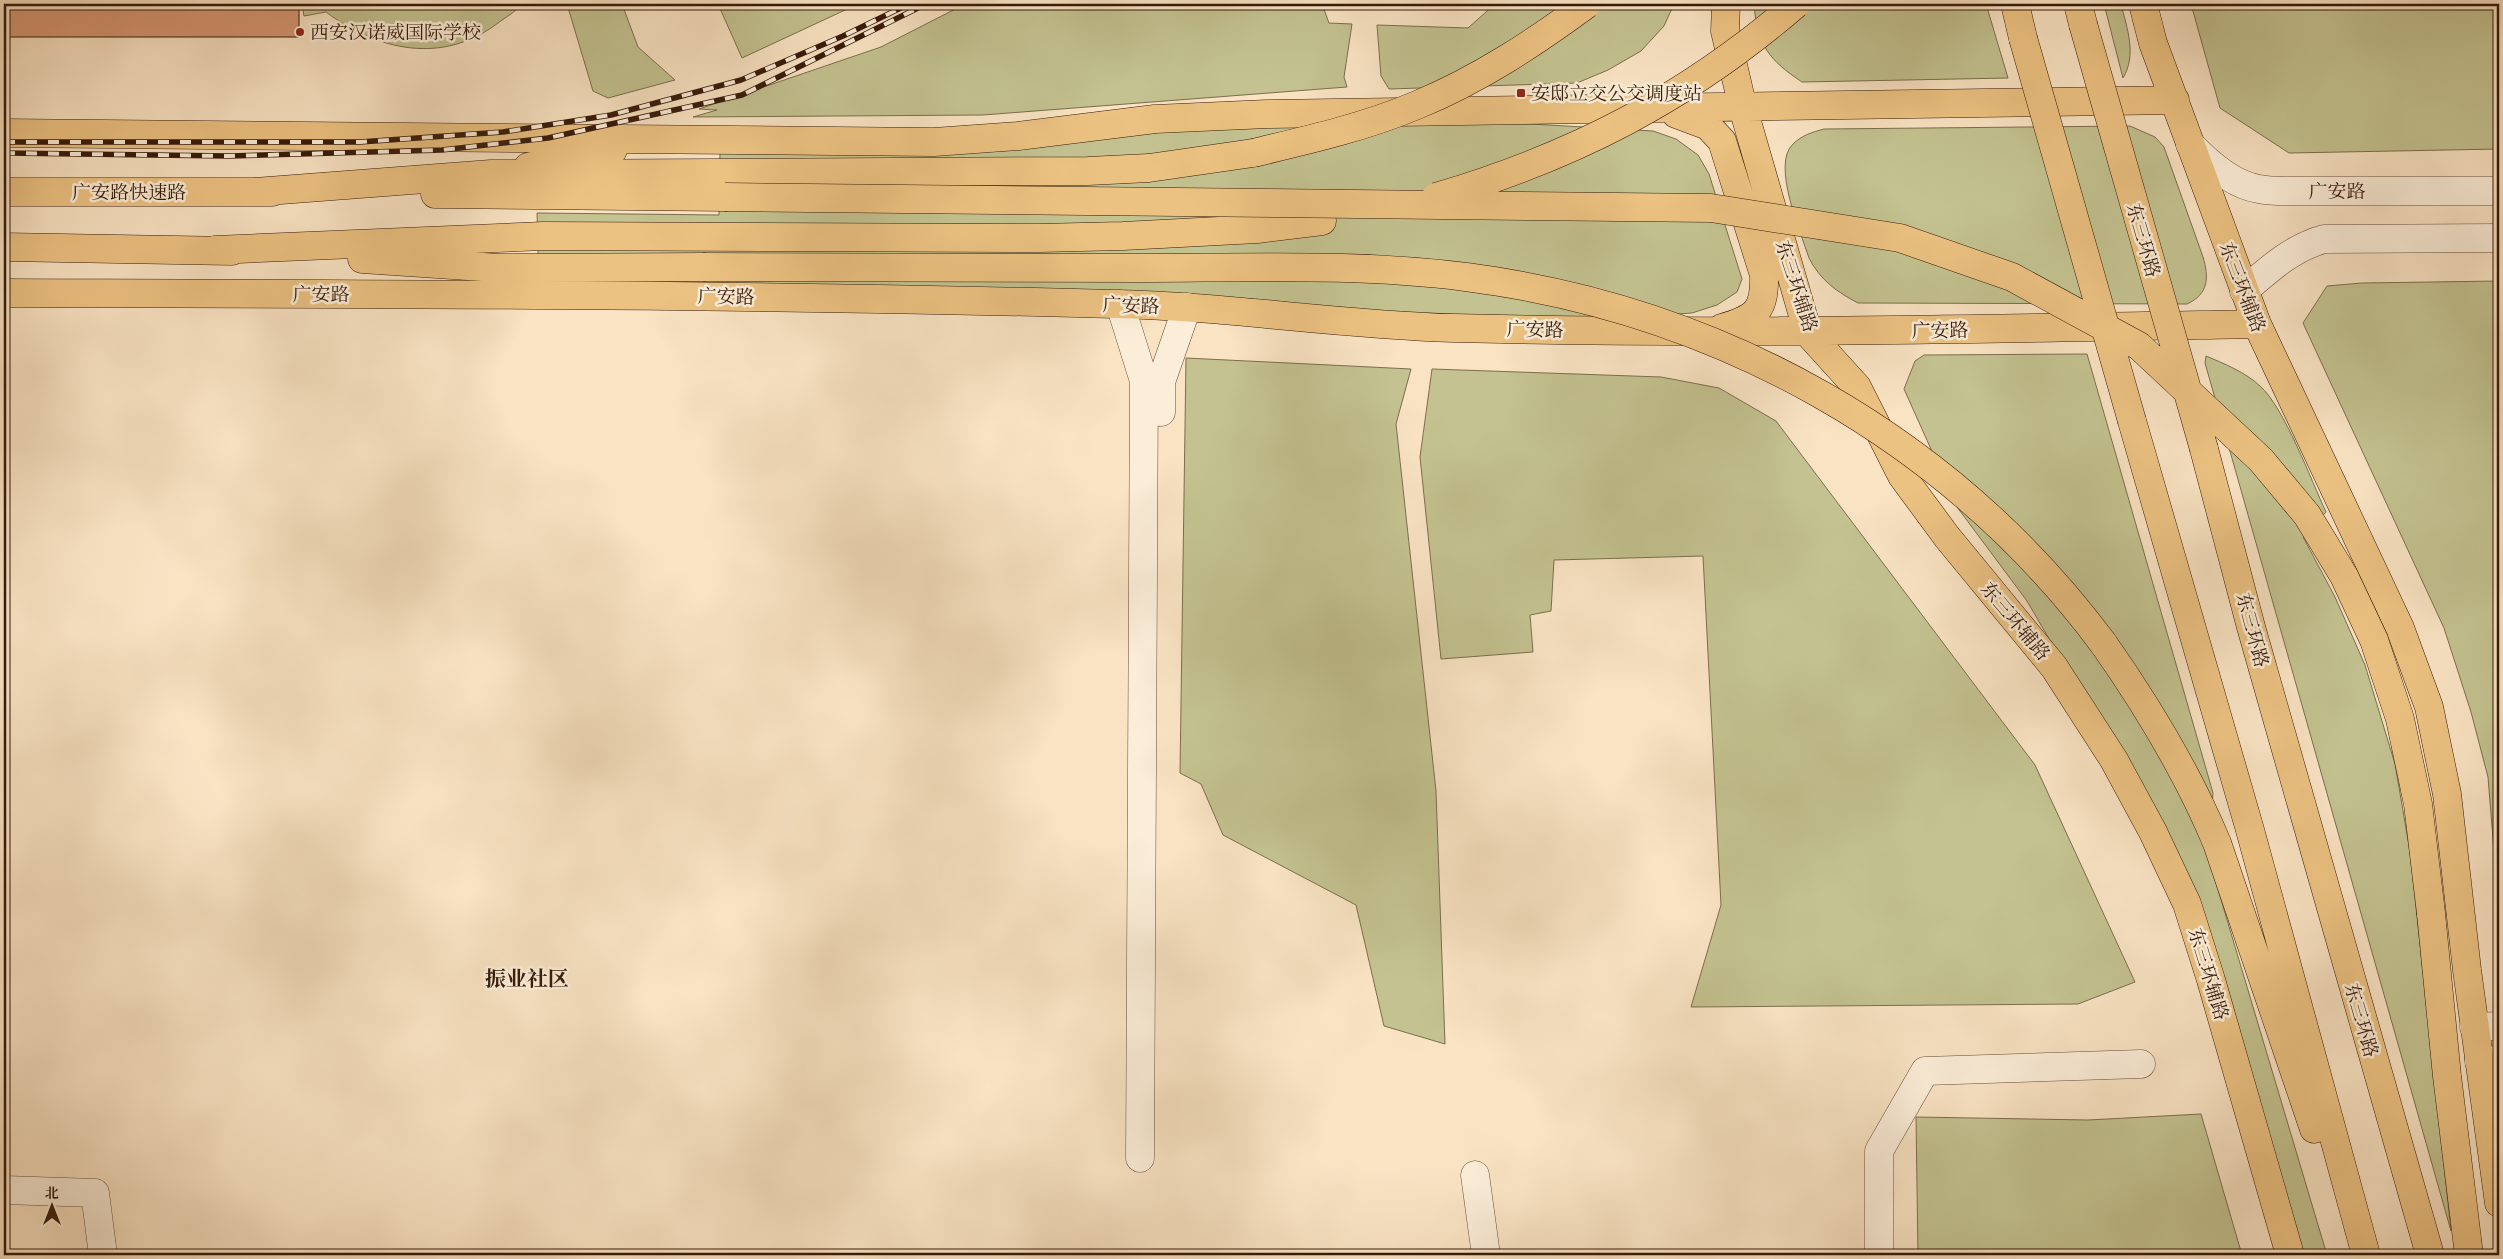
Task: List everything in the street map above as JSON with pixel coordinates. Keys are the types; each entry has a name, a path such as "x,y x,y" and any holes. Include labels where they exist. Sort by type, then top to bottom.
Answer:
{"main road":[{"path":"254,192 491,174 1088,171 1148,168 1253,153 1312,139 1417,105 1495,66 1587,4"},
{"name":"东三环辅路","path":"1726,4 1725,31 1743,108 1808,333 1857,387 1907,483 1947,537 2054,667 2114,760 2153,832 2187,904 2211,980 2290,1255"},
{"path":"215,250 543,236 1038,238 1123,236 1257,230 1380,211 1433,198 1518,171 1614,129 1702,77 1796,4"},
{"path":"2015,4 2023,38 2250,830 2366,1255"},
{"name":"东三环辅路","path":"2143,4 2153,43 2257,324 2400,628 2429,706 2447,794 2487,1026 2499,1203"},
{"name":"东三环路","path":"2081,14 2204,449 2251,627 2430,1255"},
{"path":"4,132 934,142 1018,136 1155,120 1267,114 2175,100"},
{"path":"1658,109 1708,126 1722,141 1764,275 1764,298 1757,312 1736,324 1708,331"},
{"path":"491,174 671,139"},
{"name":"广安路快速路","path":"4,192 254,192"},
{"path":"254,192 1712,208 1900,238 2012,277 2139,346 2261,460 2312,523 2344,576 2374,640 2400,719 2418,804 2447,1076 2469,1255"},
{"path":"4,247 215,250 498,268 1341,268 1464,277 1534,288 1638,314 1719,344 1811,388 1855,414 1936,469 2019,546 2053,581 2103,643 2150,711 2179,762 2207,818 2355,1255"},
{"name":"广安路","path":"4,293 657,295 1120,304 1187,307 1447,328 1808,333 2257,324"}],"street":[{"name":"广安路","path":"2190,144 2212,165 2232,178 2258,189 2287,191 2499,191"},
{"path":"2244,291 2275,264 2305,244 2324,239 2499,238"},
{"path":"1120,304 1144,381 1148,1158 1161,382 1187,307"},
{"path":"1879,1255 1879,1152 1925,1070 2141,1064"},
{"path":"1475,1175 1486,1255"},
{"path":"4,1190 95,1193 103,1255"}],"shaded area":[{"path":"302,4 521,4 511,14 477,36 455,44 433,48 411,48 389,44 367,36 326,12 304,16"},
{"path":"567,4 622,4 638,47 675,80 608,98 593,91"},
{"path":"718,4 858,4 742,58"},
{"path":"965,4 1322,4 1329,23 1352,24 1344,77 1347,87 983,115 693,117 717,110 699,109 881,47"},
{"path":"1495,4 1674,4 1664,26 1641,51 1608,70 1577,83 1389,89 1381,76 1377,25 1468,28"},
{"path":"1754,4 1986,4 2008,78 1802,82 1781,66 1767,50 1758,30"},
{"path":"2104,4 2121,4 2126,22 2130,51 2127,69 2123,78"},
{"path":"2191,4 2499,4 2499,149 2289,153 2220,108"},
{"path":"1279,119 1531,124 1653,131 1676,139 1698,155 1709,174 1742,279 1737,292 1717,305 1692,313 1618,318 1431,316 539,288 537,213 719,215 720,151"},
{"path":"2130,126 2155,137 2164,147 2203,257 2206,284 2200,295 2187,304 1858,303 1830,285 1813,266 1795,216 1786,182 1785,167 1787,154 1793,144 1804,136 1824,129"},
{"path":"2499,281 2499,913 2488,777 2471,712 2444,628 2303,323 2327,286 2362,283"},
{"path":"2087,354 2213,793 2208,856 2327,1255 2304,1255 2223,973 2181,865 2027,601 1957,507 1904,389 1915,361 1924,355"},
{"path":"2206,356 2248,377 2269,396 2287,427 2326,512 2303,537 2335,597 2365,665 2395,764 2410,852 2451,1231 2205,363"},
{"path":"1186,358 1411,369 1396,424 1436,791 1445,1044 1384,1026 1356,905 1223,835 1201,784 1180,773"},
{"path":"1432,369 1661,377 1719,388 1776,421 2035,765 2135,982 2078,1004 1691,1007 1721,905 1703,556 1554,560 1551,611 1530,615 1533,652 1441,659 1420,457"},
{"path":"2201,1114 2242,1255 1918,1255 1916,1117 2088,1120"}],"building":[{"path":"4,4 299,4 299,37 4,37"}],"railway":[{"path":"4,142 360,142 503,132 611,115 741,80 843,36 909,4"},
{"path":"4,153 229,156 442,150 548,138 742,95 926,4"}],"place":[{"name":"西安汉诺威国际学校","path":"300,32"},
{"name":"安邸立交公交调度站","path":"1521,93"}],"district":[{"name":"振业社区","path":"527,979"}]}
